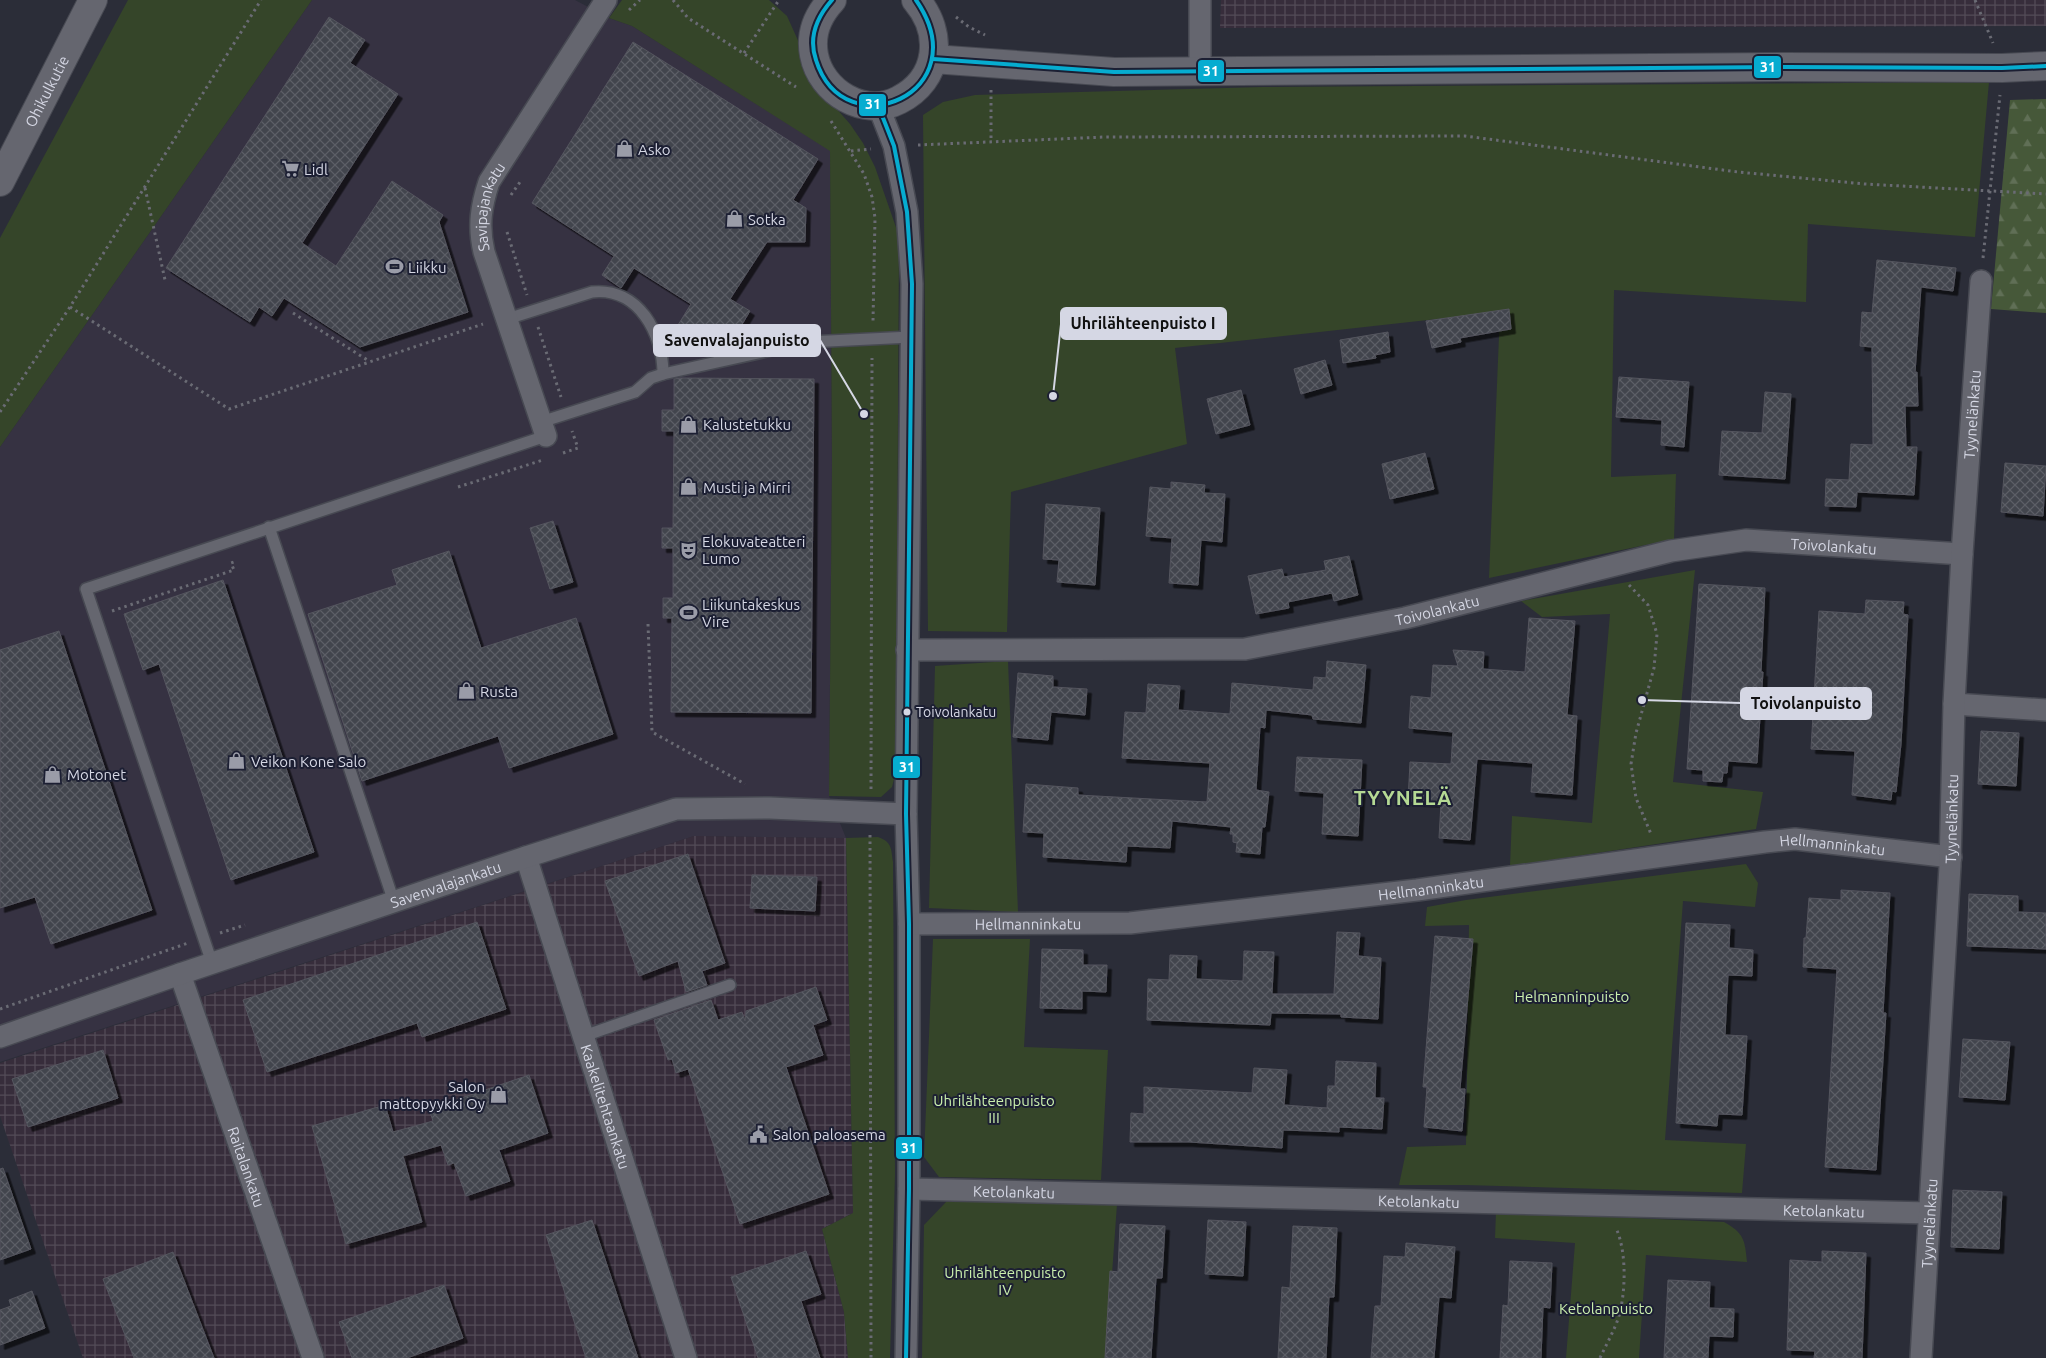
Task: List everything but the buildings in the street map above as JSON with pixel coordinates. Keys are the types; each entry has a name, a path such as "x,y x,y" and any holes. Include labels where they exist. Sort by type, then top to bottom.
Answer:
{"street":[{"name":"Ohikulkutie","path":"0,182 93,0"},
{"name":"Savipajankatu","path":"544,429 484,252 480,232 482,206 489,182 606,0"},
{"path":"821,3 814,27 812,47 816,66 826,83 840,96 858,103 878,105 898,100 913,91 926,76 933,59 935,42 932,26 925,11 916,0"},
{"path":"1200,0 1200,72"},
{"path":"933,59 1114,72 1786,67 2002,68 2046,66"},
{"path":"878,105 894,146 907,212 912,284 906,814 909,924 909,1189 906,1358"},
{"name":"Tyynelänkatu","path":"1922,1358 1951,857 1954,704 1962,554 1981,280"},
{"name":"Toivolankatu","path":"907,650 1246,649 1405,618 1671,551 1746,540 1962,554"},
{"path":"1954,704 2046,710"},
{"name":"Savenvalajankatu","path":"0,1037 526,857 676,809 770,808 870,814 906,814"},
{"name":"Hellmanninkatu","path":"909,924 1130,923 1418,890 1796,839 1951,857"},
{"name":"Kaakelitehtaankatu","path":"526,857 686,1358"},
{"name":"Raitalankatu","path":"180,974 313,1358"},
{"name":"Ketolankatu","path":"909,1189 1929,1213"}],"lane":[{"path":"507,319 592,292 607,292 624,297 642,312 656,333 663,360 663,374"},
{"path":"212,963 86,589 269,527 544,429 634,392 651,378 663,374 808,342 911,337"},
{"path":"269,527 394,902"},
{"path":"584,1036 730,985"}],"path":[{"path":"0,412 70,307 261,0"},
{"path":"625,16 630,8 640,0"},
{"path":"673,0 688,18 800,89"},
{"path":"744,53 779,0"},
{"path":"1975,0 2002,68 1981,280"},
{"path":"826,115 851,151 864,174 872,197 875,218 870,814 871,1358"},
{"path":"851,151 894,146 991,140 1105,137 1465,136 1747,173 1865,184 2046,194"},
{"path":"506,204 522,179"},
{"path":"144,187 165,280"},
{"path":"504,226 541,335"},
{"path":"70,307 229,409 484,323 481,300 524,284"},
{"path":"293,313 369,362"},
{"path":"1611,567 1648,605 1657,634 1654,668 1636,733 1631,764 1636,798 1643,819 1662,856"},
{"path":"648,624 652,732 746,785"},
{"path":"1600,1358 1619,1316 1624,1280 1622,1242 1605,1205"}],"shaded area":[{"path":"312,0 575,0 609,18 632,26 830,150 832,465 829,796 846,838 694,836 0,1062 0,447"},
{"path":"1221,0 2046,0 2046,26 1220,28"},
{"path":"694,836 846,838 853,1213 822,1229 844,1312 848,1358 83,1358 0,1116 0,1063"}],"green space":[{"path":"128,0 312,0 0,447 0,238"},
{"path":"622,0 769,0 787,16 805,56 828,99 850,124 863,143 875,167 899,236 896,771 892,787 881,797 829,796 832,465 830,151 632,26 609,18"},
{"path":"1989,82 1975,237 1808,224 1806,302 1614,290 1611,477 1676,474 1674,539 1489,578 1500,312 1175,348 1187,444 1011,492 1007,632 928,631 923,115 943,102 975,95 1262,87"},
{"path":"2046,99 2046,313 1991,309 2010,100"},
{"path":"1695,570 1673,782 1763,792 1756,829 1510,866 1512,816 1592,823 1610,614 1542,617 1521,601"},
{"path":"1008,661 1018,912 929,908 935,666"},
{"path":"878,837 886,841 890,846 893,862 895,1173 890,1358 848,1358 844,1312 822,1229 853,1213 846,838"},
{"name":"Helmanninpuisto","path":"1746,864 1758,883 1755,907 1683,901 1665,1140 1746,1144 1742,1193 1466,1185 1399,1185 1407,1147 1466,1145 1469,925 1425,926 1427,907 1466,900"},
{"name":"Uhrilähteenpuisto III","path":"933,939 1030,939 1024,1047 1108,1050 1101,1180 939,1177 924,1157"},
{"name":"Uhrilähteenpuisto IV","path":"947,1201 1117,1204 1106,1358 922,1358 924,1225"},
{"name":"Ketolanpuisto","path":"1496,1212 1724,1222 1740,1234 1744,1243 1747,1262 1646,1255 1639,1358 1566,1358 1575,1243 1495,1238"}],"transit line":[{"name":"31","path":"832,0 822,13 815,28 813,43 816,60 831,87 852,102 877,105 900,99 920,84 931,61 931,33 916,0"},
{"name":"31","path":"933,59 1114,72 1786,67 2002,68 2046,66"},
{"name":"31","path":"878,105 894,146 907,212 912,284 906,814 909,924 909,1189 906,1358"}],"place":[{"name":"Asko","path":"624,149"},
{"name":"Lidl","path":"290,169"},
{"name":"Sotka","path":"734,219"},
{"name":"Liikku","path":"394,267"},
{"name":"Uhrilähteenpuisto I","path":"1053,396"},
{"name":"Savenvalajanpuisto","path":"864,414"},
{"name":"Kalustetukku","path":"689,424"},
{"name":"Musti ja Mirri","path":"689,487"},
{"name":"Elokuvateatteri Lumo","path":"688,550"},
{"name":"Liikuntakeskus Vire","path":"688,613"},
{"name":"Rusta","path":"466,691"},
{"name":"Toivolanpuisto","path":"1642,700"},
{"name":"Toivolankatu","path":"907,712"},
{"name":"Veikon Kone Salo","path":"237,761"},
{"name":"Motonet","path":"53,774"},
{"name":"Salon mattopyykki Oy","path":"499,1095"},
{"name":"Salon paloasema","path":"759,1134"}],"district":[{"name":"TYYNELÄ","path":"1403,797"}]}
